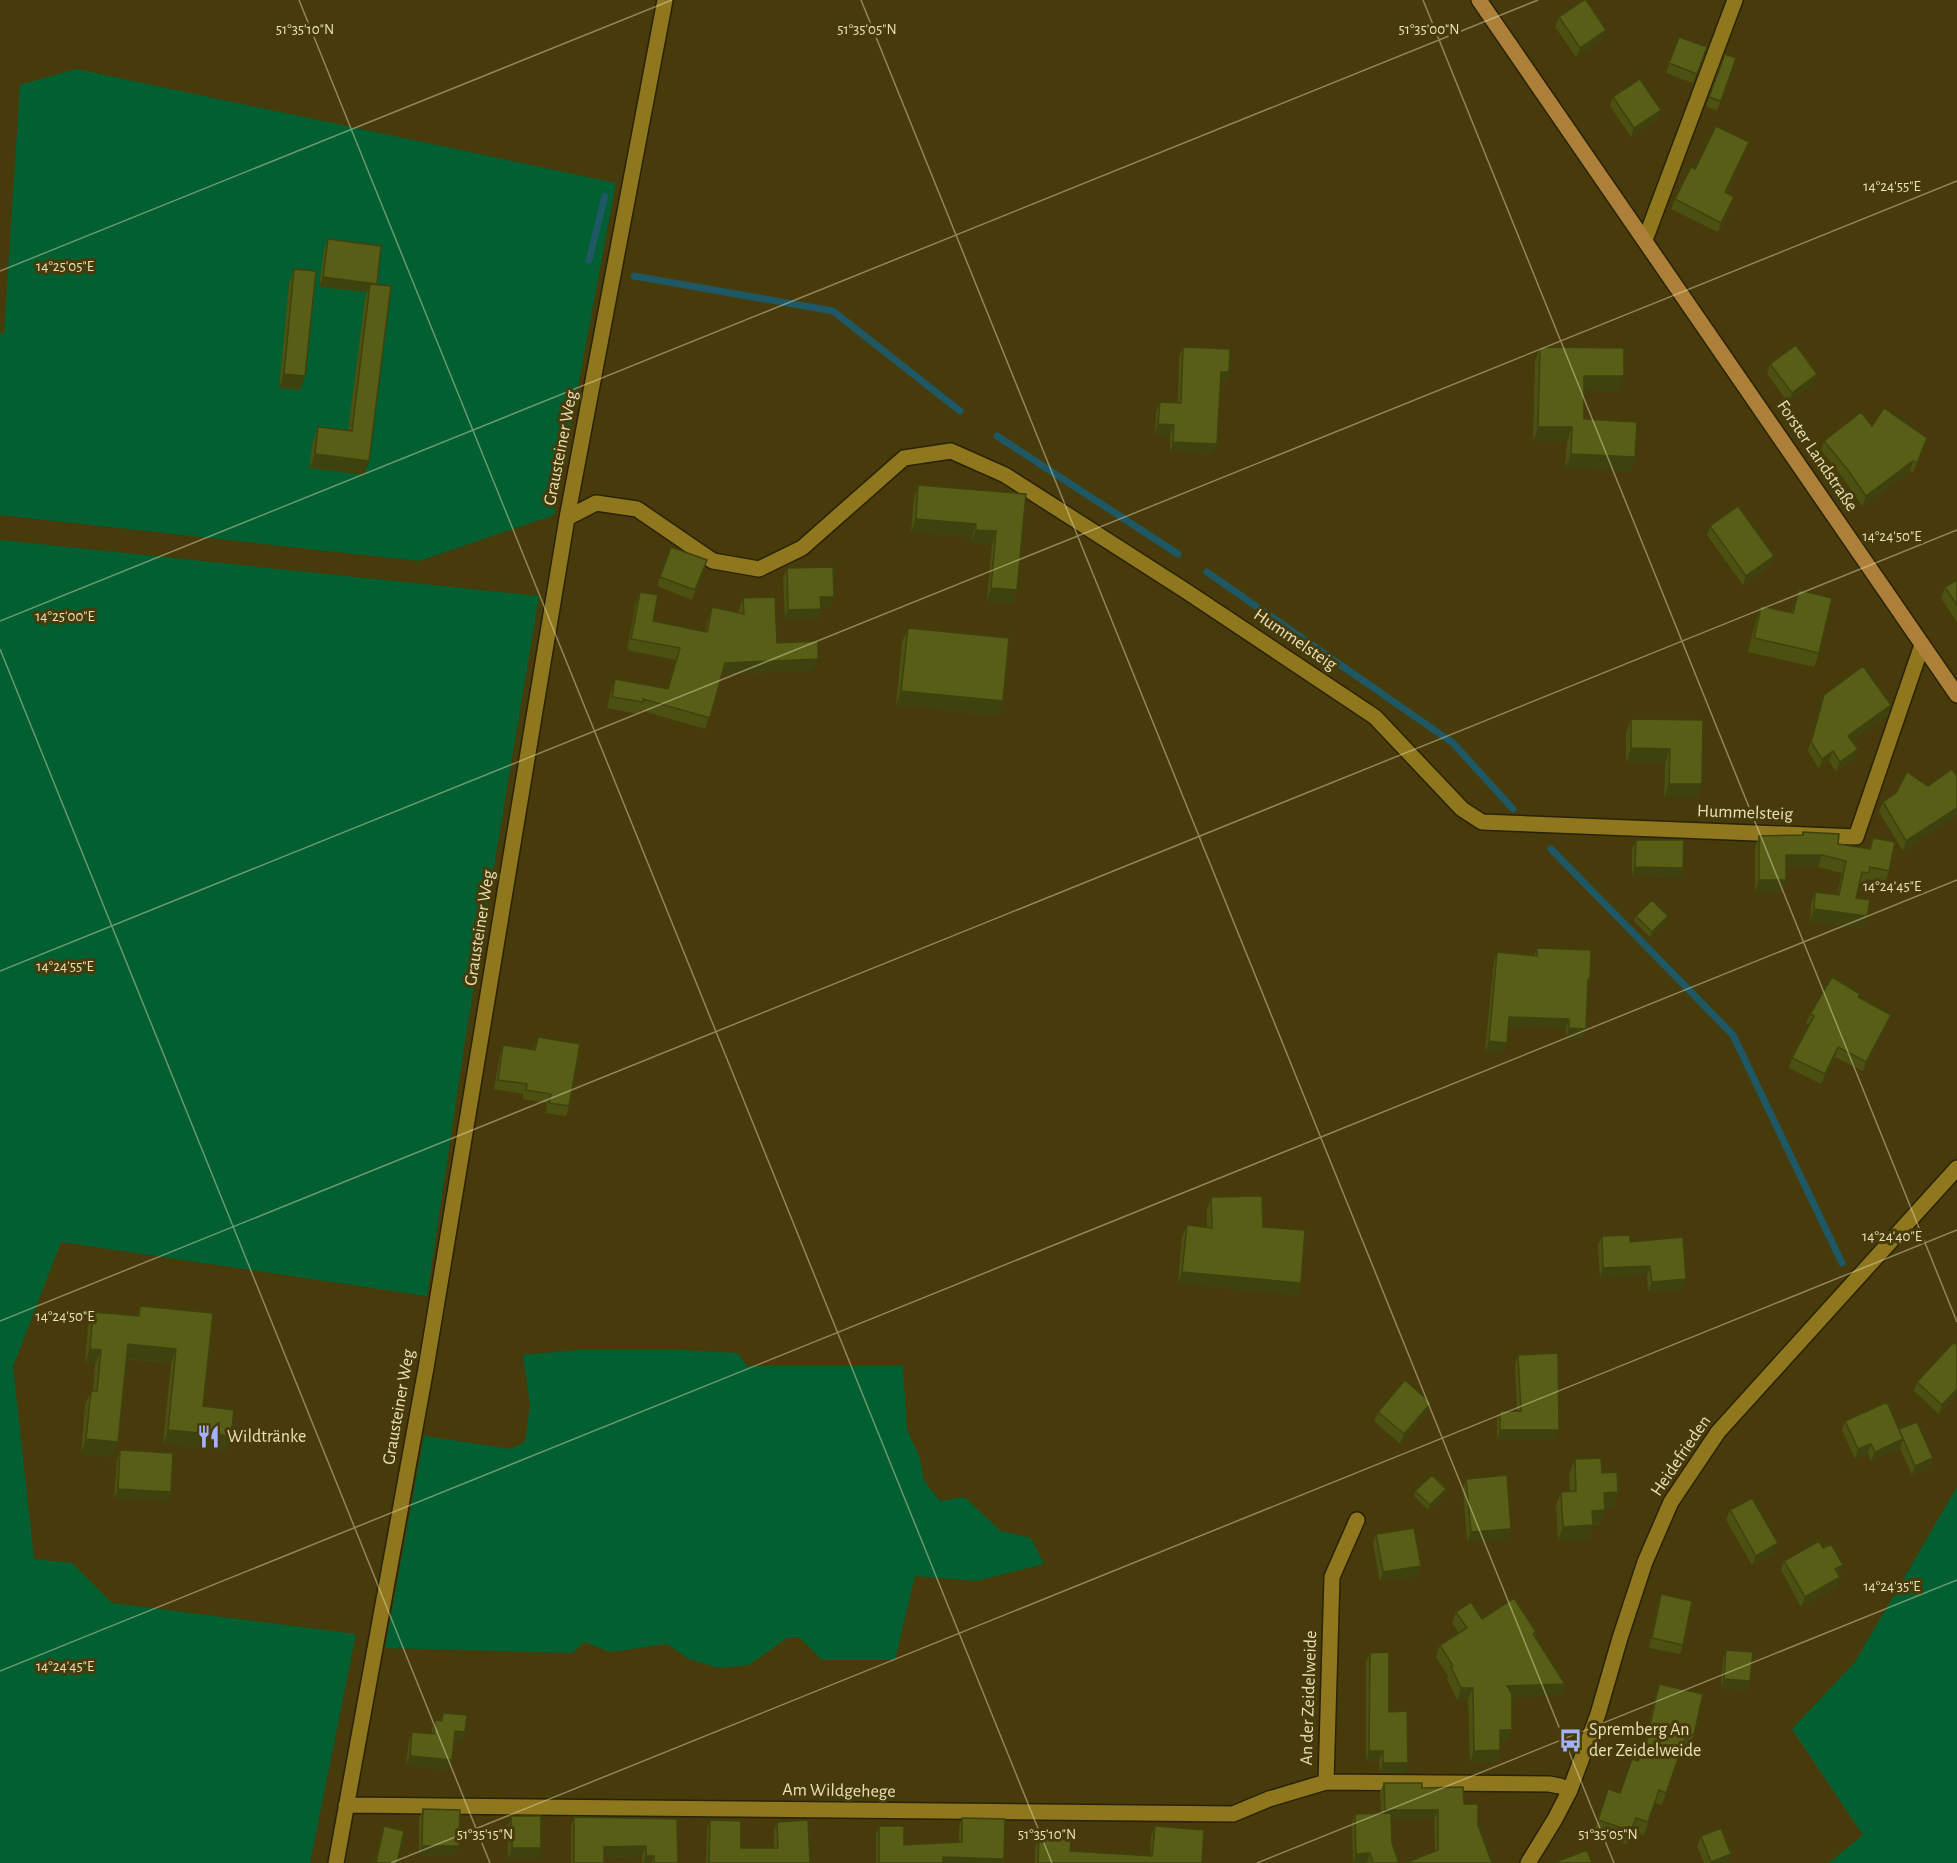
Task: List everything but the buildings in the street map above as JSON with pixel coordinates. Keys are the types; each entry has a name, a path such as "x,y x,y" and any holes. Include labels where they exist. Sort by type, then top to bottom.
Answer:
{"main road":[{"name":"Forster Landstraße","path":"1479,0 1957,694"}],"street":[{"name":"Grausteiner Weg","path":"336,1863 430,1347 567,518 665,0"},
{"path":"1645,240 1735,0"},
{"name":"Hummelsteig","path":"567,518 596,503 637,509 713,561 759,569 802,548 904,458 951,451 1005,475 1376,717 1462,809 1482,822 1856,837 1922,645"},
{"name":"Heidefrieden","path":"1528,1863 1570,1790 1598,1714 1645,1562 1671,1502 1718,1432 1957,1168"},
{"name":"An der Zeidelweide","path":"1357,1520 1332,1577 1326,1782 1549,1784 1570,1790"},
{"name":"Am Wildgehege","path":"346,1805 1233,1814 1269,1799 1326,1782"}],"green space":[{"path":"76,69 616,183 554,515 419,561 0,515 0,334 4,333 20,85"},
{"path":"0,540 539,596 467,1028 427,1296 61,1242 13,1367 34,1559 72,1563 112,1603 356,1634 310,1863 0,1863"},
{"path":"577,1350 683,1350 737,1353 747,1366 903,1366 907,1430 920,1458 924,1481 940,1501 964,1497 1001,1531 1031,1538 1044,1564 976,1581 915,1576 895,1660 822,1660 799,1637 787,1638 749,1665 719,1668 689,1659 667,1644 610,1652 584,1642 572,1653 385,1648 424,1436 511,1449 525,1442 530,1405 523,1355"},
{"path":"1957,1487 1957,1863 1829,1863 1863,1835 1792,1729 1855,1662"}],"waterway":[{"path":"589,260 605,196"},
{"path":"634,276 833,311 960,411"},
{"path":"997,436 1178,554"},
{"path":"1207,572 1453,743 1513,809"},
{"path":"1551,849 1733,1035 1842,1263"}],"place":[{"name":"Wildtränke","path":"209,1437"},
{"name":"Spremberg An der Zeidelweide","path":"1571,1740"}]}
